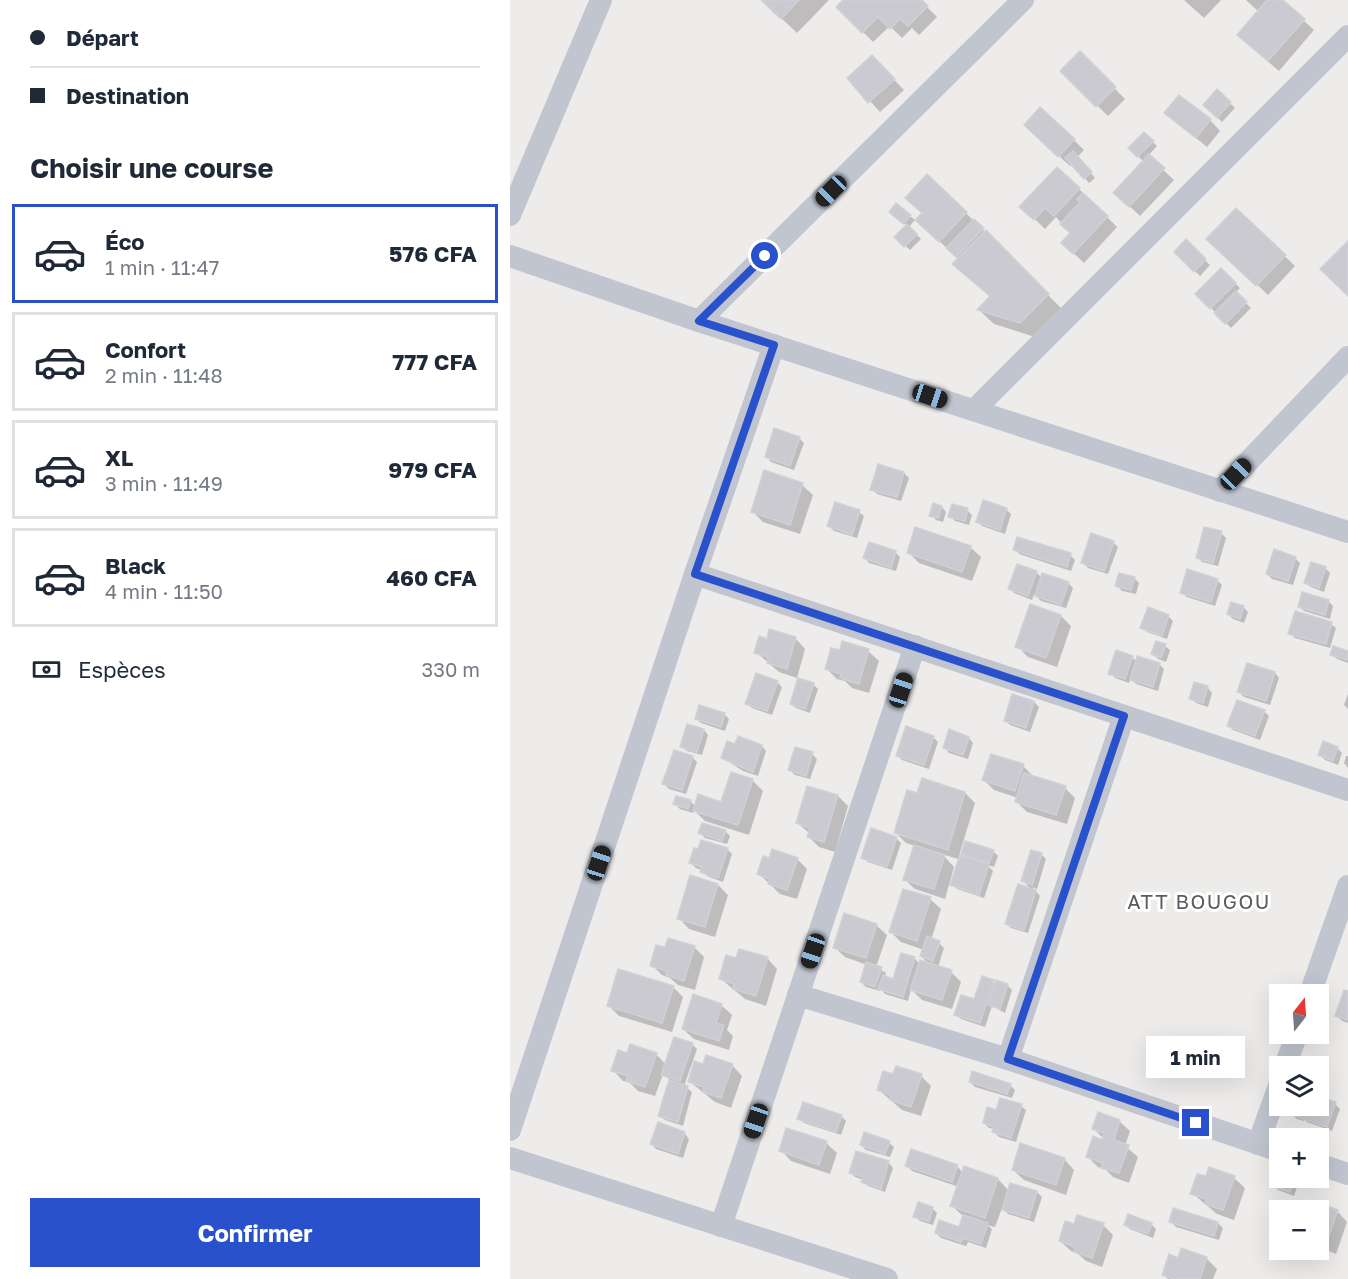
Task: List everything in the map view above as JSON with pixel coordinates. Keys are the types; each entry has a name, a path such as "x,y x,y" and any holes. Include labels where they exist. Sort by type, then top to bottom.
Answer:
{"street":[{"path":"510,215 601,0"},
{"path":"699,321 1023,0"},
{"path":"975,410 1348,36"},
{"path":"510,256 699,321 1348,532"},
{"path":"510,1130 695,574 774,345"},
{"path":"1220,490 1348,357"},
{"path":"695,574 1348,790"},
{"path":"721,1226 915,646"},
{"path":"1008,1059 1124,716"},
{"path":"1314,984 1348,886"},
{"path":"798,995 1008,1059 1269,1148"},
{"path":"510,1158 887,1279"},
{"path":"1329,1168 1348,1174"}],"building":[{"path":"761,0 799,0 781,19"},
{"path":"843,0 922,0 928,6 908,26 900,19 890,29 878,17 862,33 836,7"},
{"path":"1267,0 1283,0 1305,19 1268,61 1237,35"},
{"path":"1080,51 1116,87 1096,107 1060,71"},
{"path":"872,55 895,79 868,103 847,78"},
{"path":"1217,89 1231,102 1217,118 1203,105"},
{"path":"1179,95 1211,119 1196,138 1164,113"},
{"path":"1040,107 1075,139 1058,157 1024,125"},
{"path":"1144,132 1154,141 1137,157 1128,148"},
{"path":"1073,151 1092,172 1084,179 1065,158"},
{"path":"1149,154 1165,168 1129,207 1113,193"},
{"path":"1057,167 1080,188 1054,216 1045,208 1034,220 1019,207"},
{"path":"927,174 967,212 939,242 915,220 922,213 905,198"},
{"path":"1083,193 1108,216 1073,254 1061,243 1070,233 1060,224 1080,202 1077,199"},
{"path":"896,203 911,215 903,224 889,212"},
{"path":"1236,208 1286,255 1256,286 1206,239"},
{"path":"974,219 984,228 956,257 946,248"},
{"path":"907,224 917,234 904,247 894,237"},
{"path":"986,230 1049,294 1020,323 977,310 990,296 952,264"},
{"path":"1186,239 1206,259 1194,272 1174,252"},
{"path":"1348,241 1348,296 1320,269"},
{"path":"1221,268 1236,283 1210,309 1195,294"},
{"path":"1236,291 1247,302 1225,324 1214,313"},
{"path":"774,428 800,437 790,466 765,457"},
{"path":"878,464 904,472 897,497 870,490"},
{"path":"764,470 803,483 790,525 751,512"},
{"path":"983,500 1007,508 1000,530 976,522"},
{"path":"835,502 860,510 852,535 827,526"},
{"path":"933,503 942,506 938,518 929,516"},
{"path":"952,504 968,508 965,521 948,517"},
{"path":"915,527 971,546 962,572 907,553"},
{"path":"1204,527 1222,531 1213,563 1196,558"},
{"path":"1091,533 1114,541 1104,571 1081,563"},
{"path":"1017,537 1071,553 1067,567 1013,550"},
{"path":"869,542 896,551 891,568 863,558"},
{"path":"1274,549 1296,557 1288,581 1266,574"},
{"path":"1311,562 1326,567 1319,588 1304,583"},
{"path":"1017,564 1037,571 1028,596 1008,589"},
{"path":"1187,569 1218,579 1211,602 1180,593"},
{"path":"1042,573 1069,582 1061,605 1035,596"},
{"path":"1119,573 1135,577 1131,590 1115,586"},
{"path":"1302,592 1329,600 1325,615 1298,607"},
{"path":"1231,602 1244,606 1240,619 1227,614"},
{"path":"1030,604 1061,615 1046,658 1015,647"},
{"path":"1148,607 1169,615 1162,636 1140,628"},
{"path":"1295,611 1332,622 1326,644 1288,634"},
{"path":"769,629 796,637 787,669 767,663 768,657 754,653 759,636 767,639"},
{"path":"842,641 869,649 859,684 840,678 841,674 825,669 831,648 840,650"},
{"path":"1156,641 1166,644 1161,658 1151,654"},
{"path":"1333,646 1348,651 1348,660 1330,655"},
{"path":"1116,650 1133,656 1125,679 1108,674"},
{"path":"1137,656 1160,663 1153,687 1130,680"},
{"path":"1247,663 1275,672 1266,701 1237,692"},
{"path":"756,673 778,681 767,711 745,704"},
{"path":"798,678 814,683 805,709 790,704"},
{"path":"1194,682 1208,686 1203,703 1189,699"},
{"path":"1012,694 1034,701 1026,728 1004,721"},
{"path":"1237,700 1265,710 1255,736 1227,726"},
{"path":"699,705 725,713 721,727 695,719"},
{"path":"687,724 704,729 697,752 680,747"},
{"path":"906,726 934,736 924,765 896,756"},
{"path":"949,729 969,737 963,755 943,748"},
{"path":"738,736 762,745 753,772 721,758 727,741 735,744"},
{"path":"1323,741 1338,747 1333,761 1318,755"},
{"path":"795,747 813,752 806,776 788,770"},
{"path":"674,750 693,756 682,790 662,784"},
{"path":"991,754 1024,764 1015,791 982,780"},
{"path":"731,772 753,779 738,825 693,811 698,794 721,802"},
{"path":"1024,773 1066,786 1056,815 1015,802"},
{"path":"922,778 965,792 948,850 894,833 907,790 917,793"},
{"path":"807,786 838,795 824,842 807,837 810,828 796,823"},
{"path":"676,796 691,800 688,809 673,804"},
{"path":"702,823 726,830 722,841 698,833"},
{"path":"871,828 897,837 887,867 861,858"},
{"path":"701,840 728,848 718,878 700,872 702,867 689,863 694,848 698,849"},
{"path":"965,841 994,850 989,863 961,854"},
{"path":"914,845 945,855 934,889 903,880"},
{"path":"772,849 798,858 787,890 768,884 770,879 757,874 763,856 769,858"},
{"path":"1031,850 1042,853 1032,885 1021,881"},
{"path":"960,855 989,864 979,895 950,885"},
{"path":"690,875 718,884 705,927 677,919"},
{"path":"1018,884 1036,890 1024,930 1005,924"},
{"path":"903,889 931,897 917,941 889,932"},
{"path":"844,913 877,924 866,958 833,948"},
{"path":"927,936 940,941 933,961 920,956"},
{"path":"668,938 695,946 684,981 666,975 667,971 650,966 656,945 665,947"},
{"path":"739,949 768,957 756,996 733,989 734,984 719,979 726,955 736,958"},
{"path":"901,953 915,957 903,997 878,989 883,975 893,979"},
{"path":"920,960 952,970 942,1000 910,990"},
{"path":"866,962 882,967 875,987 860,982"},
{"path":"618,969 674,986 662,1023 607,1006"},
{"path":"982,976 994,980 980,1023 954,1015 961,995 974,999"},
{"path":"996,980 1008,984 1000,1009 988,1005"},
{"path":"1344,990 1348,991 1348,1020 1335,1016"},
{"path":"693,994 722,1004 716,1023 724,1025 719,1041 682,1029"},
{"path":"674,1037 693,1043 680,1081 661,1075"},
{"path":"630,1044 657,1053 645,1087 626,1081 628,1076 611,1071 618,1050 627,1053"},
{"path":"706,1055 733,1064 721,1098 703,1092 704,1087 688,1082 694,1061 703,1064"},
{"path":"896,1066 922,1074 911,1107 890,1100 891,1095 877,1090 883,1071 893,1074"},
{"path":"972,1071 1011,1084 1007,1094 969,1082"},
{"path":"669,1080 688,1086 678,1122 658,1116"},
{"path":"1000,1098 1022,1104 1011,1138 992,1132 994,1127 983,1123 987,1107 996,1110"},
{"path":"1329,1100 1336,1102 1327,1127 1301,1118 1302,1116 1329,1116"},
{"path":"803,1102 842,1115 836,1132 797,1119"},
{"path":"1098,1112 1120,1120 1114,1140 1129,1145 1119,1173 1101,1168 1103,1163 1086,1157 1093,1136 1102,1140 1104,1133 1092,1129"},
{"path":"658,1122 685,1132 678,1154 650,1144"},
{"path":"786,1128 827,1141 819,1165 779,1151"},
{"path":"864,1132 890,1141 885,1154 860,1145"},
{"path":"1020,1143 1065,1158 1056,1185 1012,1170"},
{"path":"911,1149 958,1165 952,1182 905,1166"},
{"path":"856,1151 889,1161 881,1189 861,1182 863,1177 849,1173"},
{"path":"964,1166 998,1178 985,1218 950,1206"},
{"path":"1209,1167 1235,1176 1223,1210 1205,1204 1207,1199 1190,1194 1197,1174 1206,1176"},
{"path":"1010,1183 1037,1191 1029,1218 1002,1210"},
{"path":"1277,1188 1291,1188 1290,1192"},
{"path":"918,1202 933,1207 929,1221 913,1217"},
{"path":"1329,1207 1338,1210 1329,1236"},
{"path":"1173,1208 1218,1222 1214,1236 1169,1222"},
{"path":"1128,1214 1152,1223 1148,1234 1124,1225"},
{"path":"963,1215 988,1223 981,1244 963,1238 961,1242 935,1233 939,1220 959,1227"},
{"path":"1077,1215 1104,1223 1092,1258 1074,1252 1075,1247 1059,1241 1065,1221 1074,1224"},
{"path":"1181,1248 1207,1257 1200,1279 1174,1279 1162,1275 1169,1254 1178,1258"}],"district":[{"name":"ATT BOUGOU","path":"1199,902"}],"route":[{"path":"765,256 699,321 774,345 695,574 1124,716 1008,1059 1196,1123"}]}
